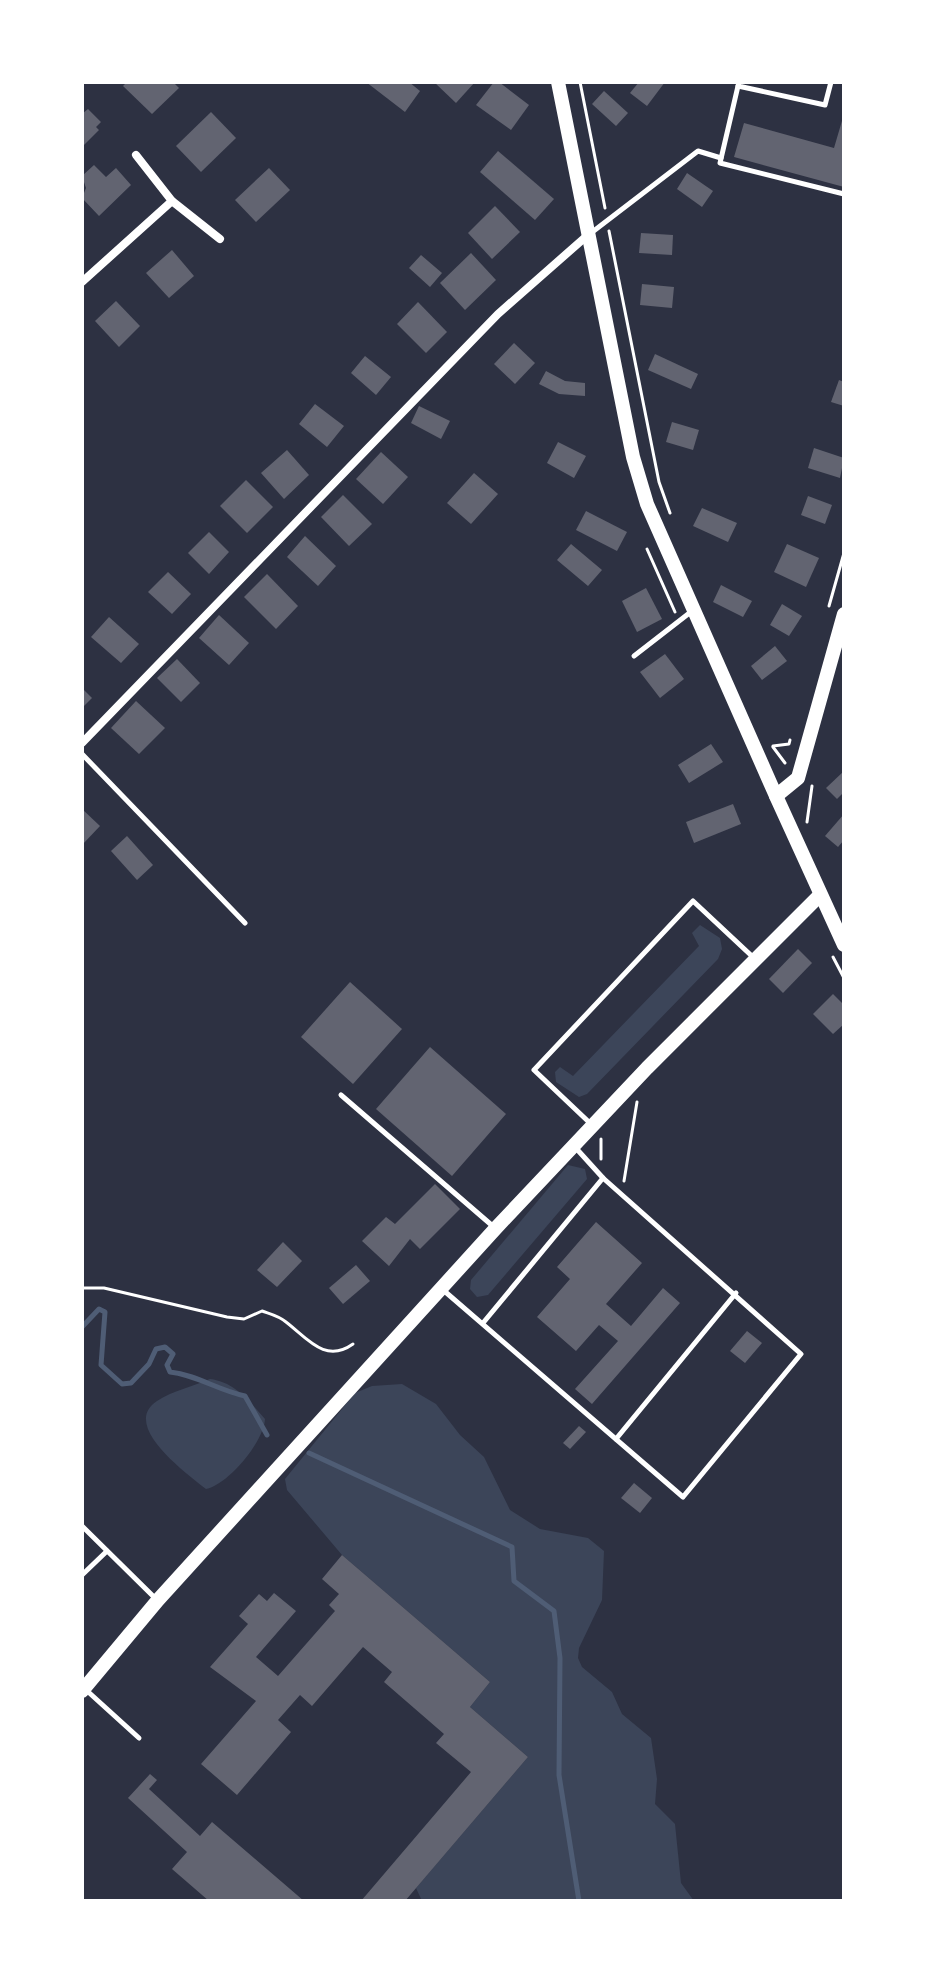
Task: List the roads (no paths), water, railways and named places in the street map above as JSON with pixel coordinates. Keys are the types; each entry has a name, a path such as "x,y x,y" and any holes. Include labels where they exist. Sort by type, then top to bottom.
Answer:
{"street":[{"path":"558,82 633,457 647,504 844,945"},
{"path":"136,155 172,201 220,239"},
{"path":"82,282 172,201"},
{"path":"82,743 498,314 590,233"},
{"path":"776,796 798,778 844,614"},
{"path":"83,1690 158,1600 496,1228 573,1145 598,1128 820,895"}],"lane":[{"path":"831,82 825,105 739,84 720,163 844,194"},
{"path":"590,233 698,151 721,158"},
{"path":"634,656 693,610"},
{"path":"82,754 245,923"},
{"path":"598,1128 534,1070 693,901 756,960"},
{"path":"341,1095 496,1228"},
{"path":"442,1289 683,1497 801,1354 736,1293 603,1178 573,1145"},
{"path":"483,1323 603,1178"},
{"path":"616,1439 736,1293"},
{"path":"82,1526 158,1600"},
{"path":"82,1575 107,1551"},
{"path":"83,1690 139,1738"}],"waterway":[{"path":"82,1327 99,1309 105,1312 101,1365 122,1384 131,1383 149,1364 156,1349 165,1347 173,1354 167,1365 170,1372 245,1396 267,1435"},
{"path":"309,1453 512,1547 514,1581 554,1611 560,1658 559,1775 579,1901"}]}
